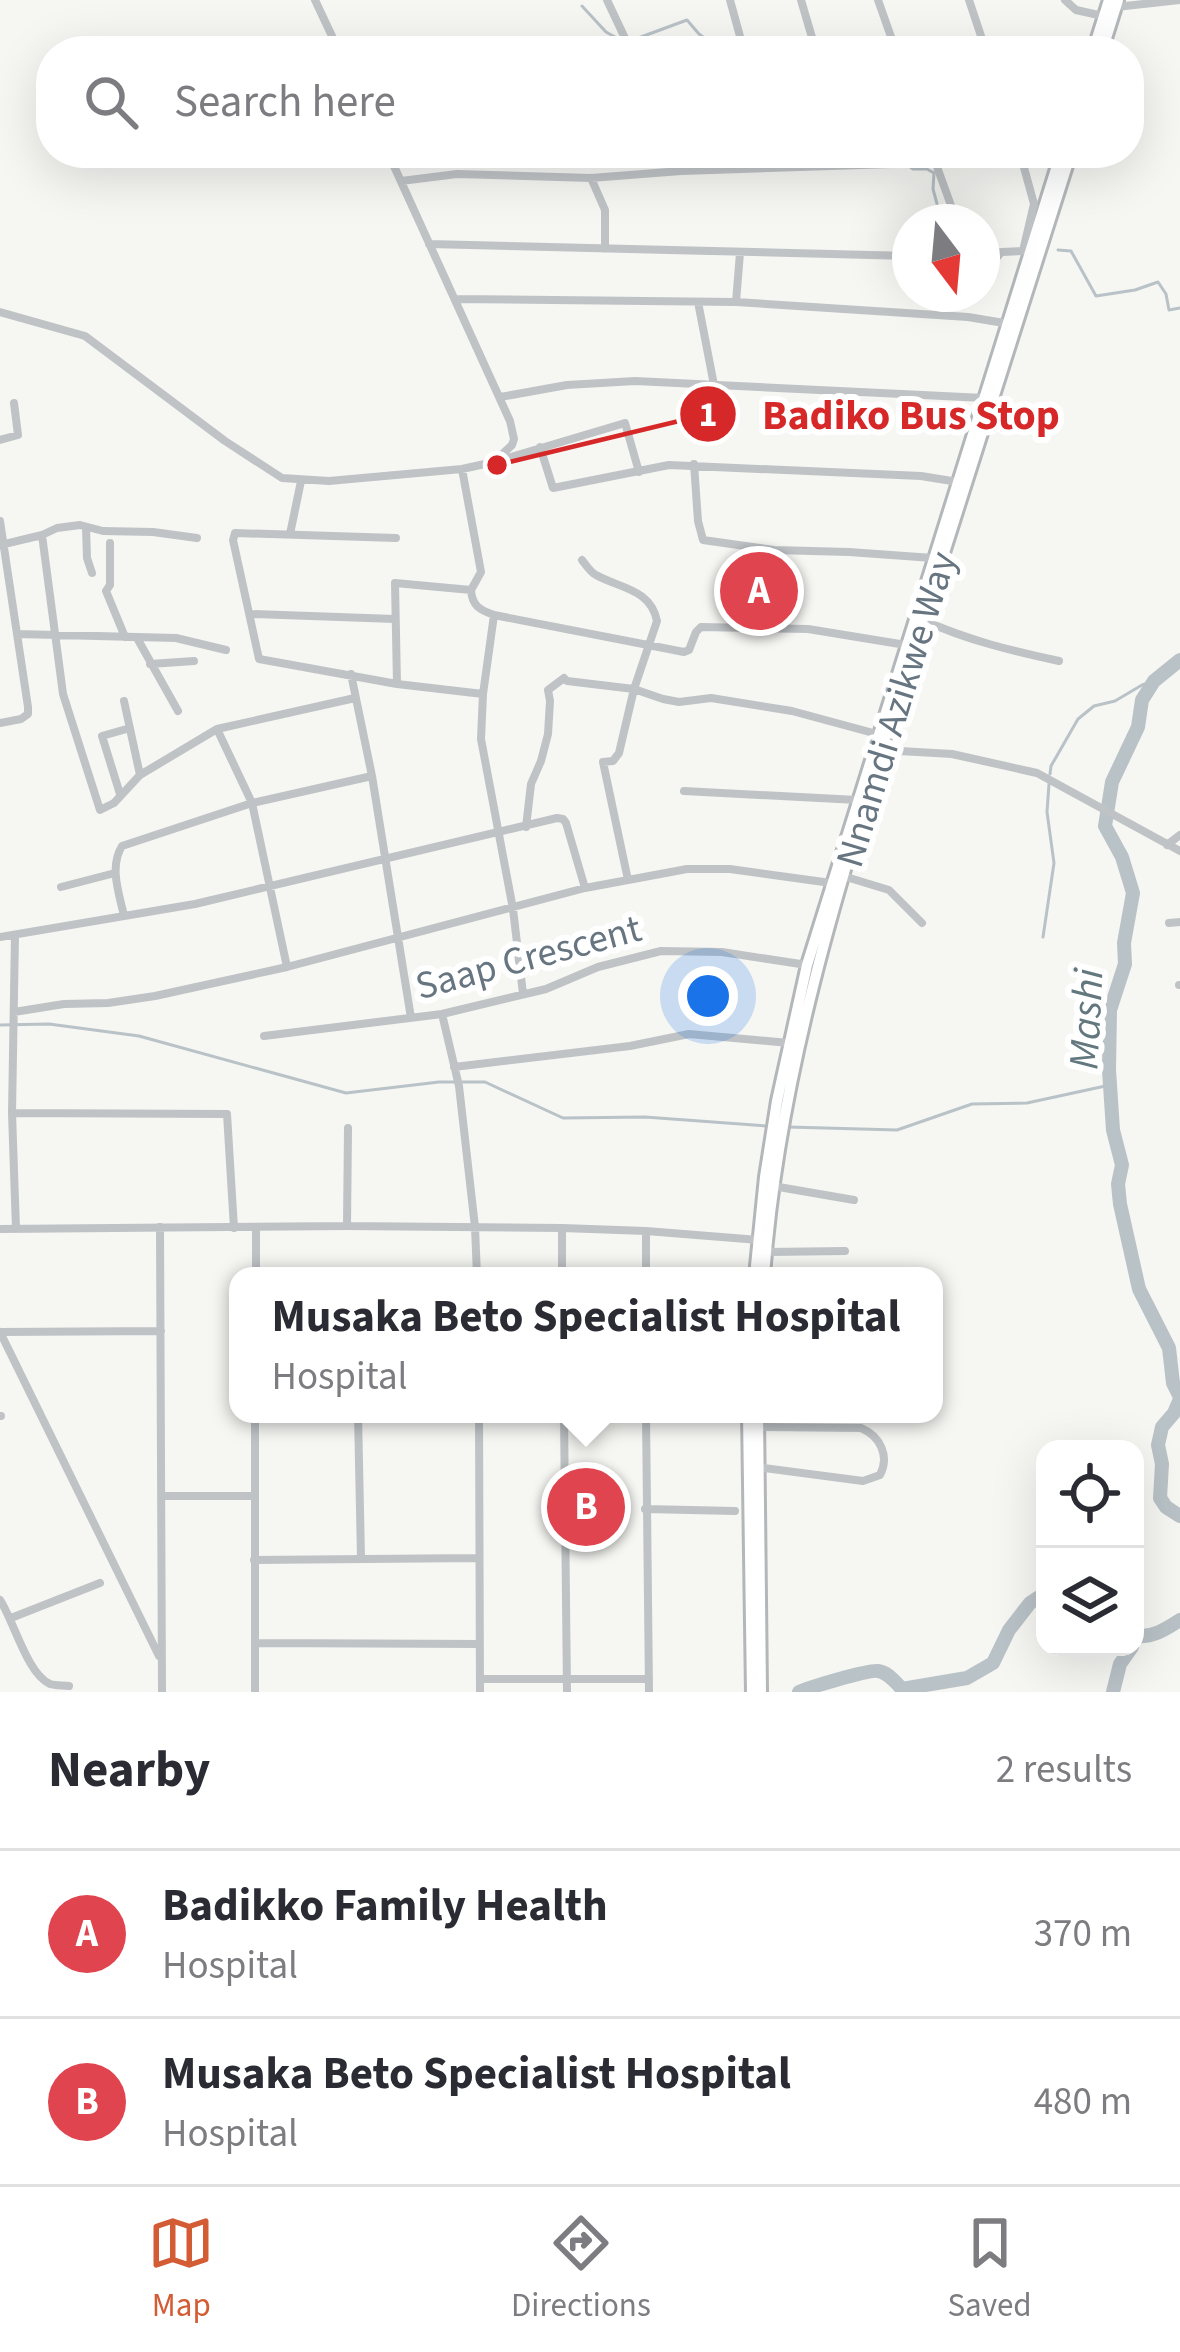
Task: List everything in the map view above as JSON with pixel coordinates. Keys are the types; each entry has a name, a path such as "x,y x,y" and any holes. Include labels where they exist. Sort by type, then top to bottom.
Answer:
{"highway":[{"path":"1097,36 1103,16 1114,2"},
{"path":"1106,36 1114,2"},
{"name":"Nnamdi Azikwe Way","path":"764,1245 771,1139 807,965 923,620 1057,168"},
{"name":"Nnamdi Azikwe Way","path":"761,1267 802,1034 857,800 984,398 1066,168"},
{"path":"748,1423 756,1692"},
{"path":"756,1692 758,1423"}],"street":[{"path":"315,0 332,36"},
{"path":"607,0 623,36"},
{"path":"730,0 740,36"},
{"path":"801,0 812,36"},
{"path":"878,0 891,36"},
{"path":"970,0 981,36"},
{"path":"1066,0 1076,10 1103,16"},
{"path":"1114,2 1180,0"},
{"path":"395,168 510,421 514,439 507,453 494,462"},
{"path":"401,182 457,174 591,178 776,168"},
{"path":"935,168 950,204"},
{"path":"1000,252 1023,251 1034,204 1024,168"},
{"path":"591,178 605,210 605,249"},
{"path":"429,244 892,256"},
{"path":"736,302 740,253"},
{"path":"455,298 736,302 968,317 1012,325"},
{"path":"698,302 714,385"},
{"path":"0,312 85,336 282,478 329,481 462,469 625,423 639,472"},
{"path":"500,397 613,382 984,398"},
{"path":"0,440 18,435 14,403"},
{"path":"540,447 553,488 694,464 958,482"},
{"path":"694,464 703,540 774,550 933,558"},
{"path":"462,469 481,572 472,601 494,615 687,652 701,627 808,629 906,645"},
{"path":"290,534 301,481"},
{"path":"0,521 28,714 0,723"},
{"path":"2,544 57,528 86,527 197,538"},
{"path":"86,527 92,573"},
{"path":"396,538 238,531 233,536 259,658 397,684 483,694"},
{"path":"42,535 63,694 100,810 114,803 140,775 217,729 355,698"},
{"path":"110,543 106,591 125,637"},
{"path":"582,560 596,575 647,599 655,609 656,621 619,753 603,763 628,880"},
{"path":"397,684 395,583 472,590"},
{"path":"251,614 395,619"},
{"path":"494,615 482,739 513,909 523,994"},
{"path":"923,620 993,647 1059,662"},
{"path":"17,634 176,638 226,650"},
{"path":"136,638 178,711"},
{"path":"150,664 194,661"},
{"path":"351,674 411,1018"},
{"path":"526,826 531,784 548,734 548,690 564,678 634,688 680,702 711,698 792,711 877,734"},
{"path":"124,701 140,775"},
{"path":"120,794 102,736 130,728"},
{"path":"217,729 252,803 287,967"},
{"path":"882,750 952,754 1037,773 1180,851"},
{"path":"124,916 115,873 122,846 252,803 372,776"},
{"path":"684,791 857,800"},
{"path":"0,937 195,904 557,818 563,819 585,888"},
{"path":"1167,845 1180,835"},
{"path":"14,1019 64,1004 140,998 287,967 585,888 687,868 837,879 889,890 922,923"},
{"path":"61,887 115,873"},
{"path":"1168,923 1180,922"},
{"path":"15,935 12,1113 16,1229"},
{"name":"Saap Crescent","path":"264,1036 442,1014 662,951 722,952 807,965"},
{"path":"442,1014 457,1076 477,1267"},
{"path":"457,1076 689,1034 789,1043"},
{"path":"12,1113 227,1114 234,1228"},
{"path":"347,1226 348,1128"},
{"path":"773,1186 854,1200"},
{"path":"160,1227 162,1692"},
{"path":"256,1228 256,1267"},
{"path":"0,1229 562,1228 646,1231 845,1251"},
{"path":"562,1228 562,1267"},
{"path":"646,1231 646,1267"},
{"path":"160,1331 0,1332 162,1663"},
{"path":"255,1692 256,1423"},
{"path":"358,1423 361,1558"},
{"path":"479,1423 480,1692"},
{"path":"564,1423 567,1692"},
{"path":"646,1423 649,1692"},
{"path":"757,1466 863,1481 880,1475 885,1464 872,1433 861,1428 787,1423"},
{"path":"160,1496 255,1496"},
{"path":"645,1509 735,1511"},
{"path":"254,1560 478,1558"},
{"path":"11,1618 100,1583"},
{"path":"0,1600 35,1671 49,1683 69,1686"},
{"path":"256,1643 480,1644"},
{"path":"480,1679 649,1679"}],"waterway":[{"path":"582,6 613,36"},
{"path":"644,36 687,20 702,36"},
{"path":"912,168 934,173 937,204"},
{"path":"1058,250 1071,251 1096,296 1158,282 1169,310 1180,308"},
{"name":"Mashi","path":"1180,660 1154,681 1142,700 1138,727 1112,782 1105,826 1122,857 1133,893 1125,964 1110,1010 1109,1070 1113,1130 1122,1165 1120,1204 1139,1289 1169,1348 1173,1383 1180,1397"},
{"path":"1050,774 1078,719 1094,706 1154,681"},
{"path":"1043,937 1054,863 1047,812 1049,784"},
{"path":"0,1025 49,1024 139,1036 346,1093 439,1082 485,1082 563,1118 645,1117 767,1126"},
{"path":"788,1127 897,1130 972,1104 1027,1103 1110,1085"},
{"name":"Mashi","path":"1180,1399 1162,1427 1158,1445 1160,1498 1180,1516"},
{"path":"799,1692 873,1671 885,1673 902,1689 967,1678 993,1663 1009,1630 1036,1599"},
{"name":"Mashi","path":"1144,1635 1180,1620"},
{"path":"1113,1692 1126,1656"}],"place":[{"name":"Badiko Bus Stop","path":"497,465"},
{"name":"Badikko Family Health","path":"759,591"},
{"name":"Musaka Beto Specialist Hospital","path":"586,1507"}]}
